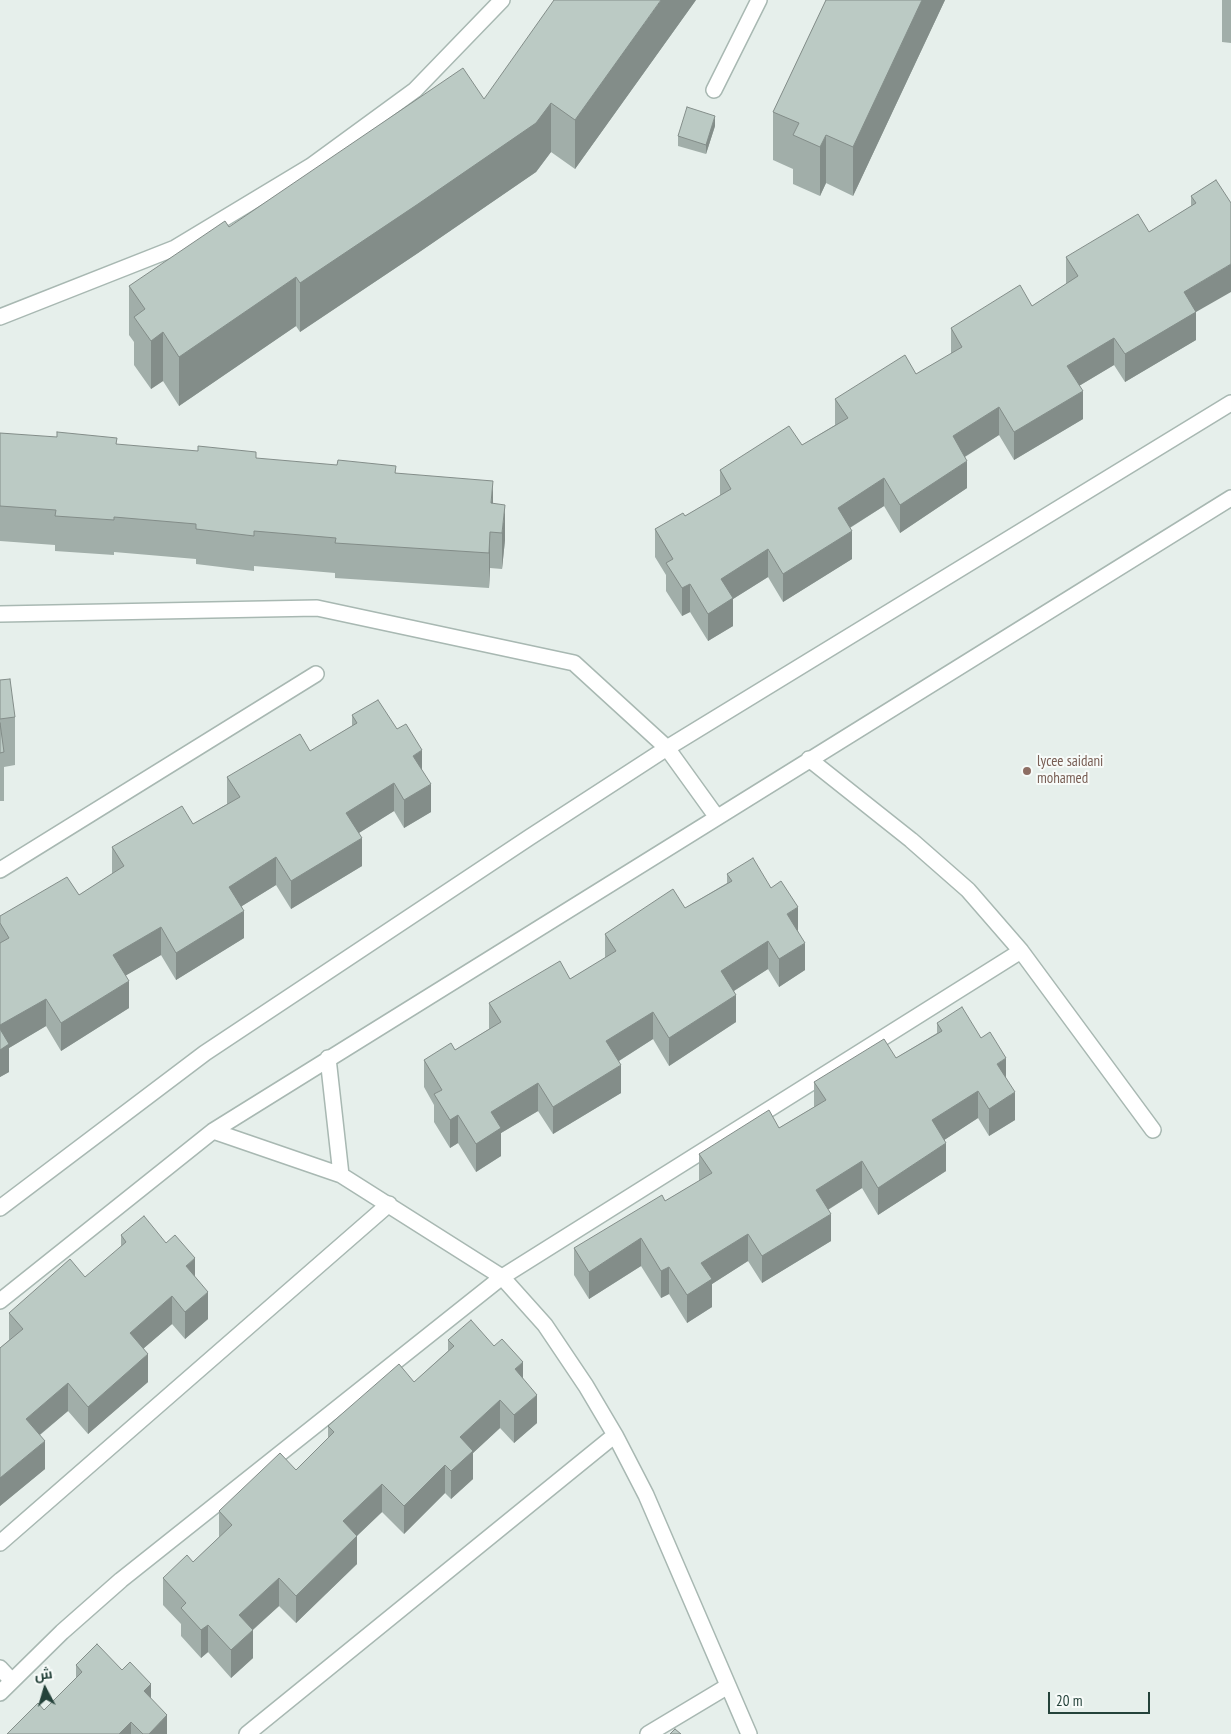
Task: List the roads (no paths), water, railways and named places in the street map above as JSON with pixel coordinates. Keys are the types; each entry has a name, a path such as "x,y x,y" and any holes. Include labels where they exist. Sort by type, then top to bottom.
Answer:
{"street":[{"path":"0,317 175,248 311,166 416,90 502,0"},
{"path":"714,90 759,0"},
{"path":"0,1208 205,1053 667,748 1231,403"},
{"path":"0,1301 213,1130 1231,498"},
{"path":"0,614 317,608 574,664 667,748 716,816"},
{"path":"0,870 316,674"},
{"path":"810,759 911,840 968,890 1021,950 1153,1130"},
{"path":"0,1694 62,1632 121,1580 502,1277 1021,950"},
{"path":"328,1058 341,1175"},
{"path":"213,1130 341,1175 502,1277 545,1325 616,1435 646,1495 749,1734"},
{"path":"0,1543 389,1204"},
{"path":"247,1734 616,1435"},
{"path":"0,1668 12,1681"},
{"path":"648,1734 728,1686"}],"place":[{"name":"lycee saidani mohamed","path":"1027,771"}]}
